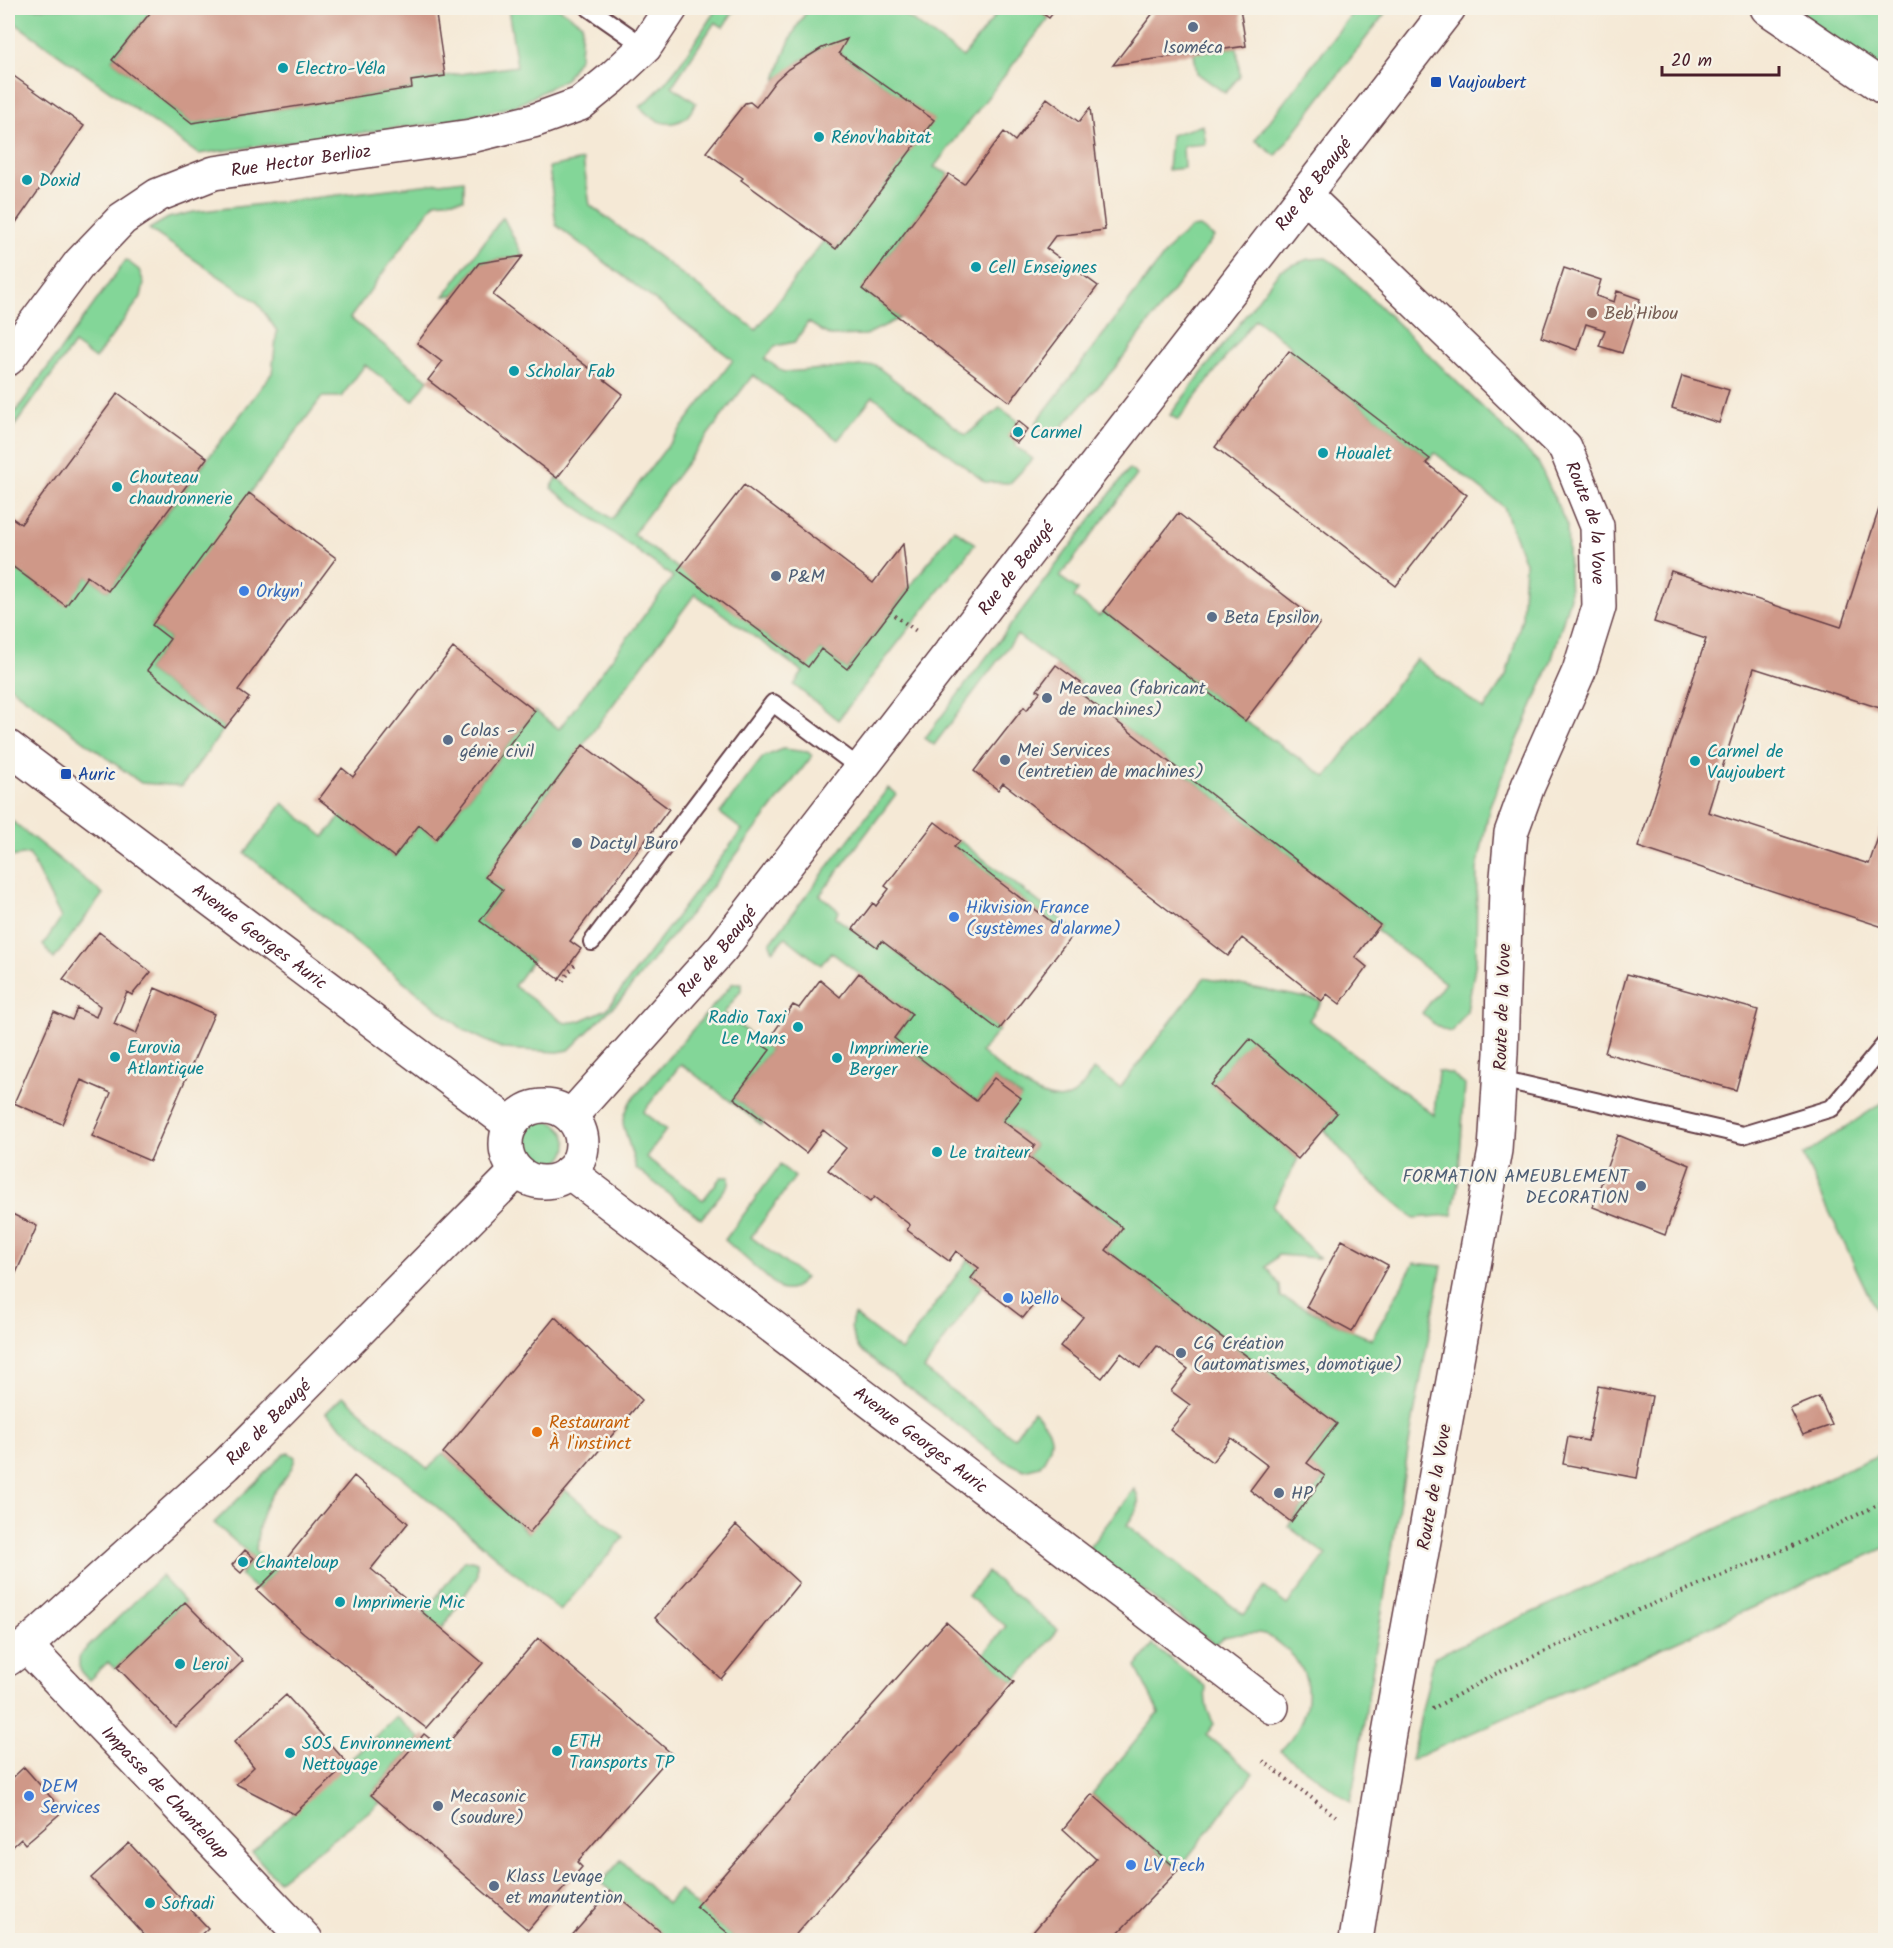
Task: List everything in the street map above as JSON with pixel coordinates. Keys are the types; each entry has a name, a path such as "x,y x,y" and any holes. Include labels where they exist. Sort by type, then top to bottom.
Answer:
{"street":[{"name":"Rue Hector Berlioz","path":"8,358 80,263 122,219 158,195 214,173 471,136 533,121 580,104 645,47 671,8"},
{"name":"Rue de Beaugé","path":"571,1116 722,948 1449,8"},
{"path":"1767,8 1886,89"},
{"name":"Route de la Vove","path":"1305,195 1565,447 1597,526 1599,607 1579,671 1528,786 1511,832 1506,888 1500,1079 1495,1150 1389,1733 1356,1941"},
{"name":"Avenue Georges Auric","path":"8,747 511,1125"},
{"path":"539,1106 550,1106 571,1116 582,1138 577,1162 569,1172 559,1178 538,1181 527,1178 517,1171 506,1149 511,1125 528,1109 539,1106"},
{"name":"Rue de Beaugé","path":"17,1653 226,1465 517,1171"},
{"name":"Avenue Georges Auric","path":"569,1172 1272,1707"},
{"name":"Impasse de Chanteloup","path":"17,1653 306,1941"}],"lane":[{"path":"589,8 645,47"},
{"path":"592,942 773,703 861,770"},
{"path":"1500,1079 1743,1135 1832,1108 1886,1043"}],"path":[{"path":"1389,1733 1493,1675 1605,1624 1797,1544 1886,1502"},
{"path":"8,1540 13,1542 8,1546"},
{"path":"1263,1761 1372,1844"}],"green space":[{"path":"8,8 154,8 112,60 192,123 411,88 411,81 517,66 508,8 559,8 582,24 580,57 566,79 518,105 453,121 198,154 8,18"},
{"path":"717,8 736,8 723,27 715,22 672,86 696,103 688,116 677,122 665,123 654,119 640,107 672,74"},
{"path":"809,8 895,8 963,57 1001,8 1035,8 1049,18 934,167 949,174 862,289 900,318 866,335 830,336 808,322 795,342 775,346 765,359 784,372 875,365 966,435 1000,408 1018,421 1008,436 1017,443 1015,446 1033,459 1010,483 985,482 873,396 838,440 753,375 633,534 807,667 821,649 847,669 954,529 975,544 838,720 794,685 803,672 695,594 485,877 503,890 480,921 533,960 514,986 565,1023 580,1021 607,1009 742,830 720,813 763,757 783,749 808,752 812,756 703,898 621,999 569,1050 558,1052 503,1049 464,1030 245,853 283,803 324,837 341,816 394,857 419,825 436,839 535,711 559,729 673,577 551,488 557,478 612,519 733,360 556,225 549,167 583,160 590,205 756,330 824,240 836,249 933,120 839,53 822,48 801,60 776,80 789,42"},
{"path":"1356,8 1389,8 1276,156 1255,140"},
{"path":"1767,8 1885,8 1885,89"},
{"path":"1237,47 1240,76 1225,93 1197,73 1194,53"},
{"path":"1203,125 1206,144 1183,146 1184,168 1168,170 1171,135"},
{"path":"464,180 464,199 435,202 350,318 428,380 413,401 365,365 341,397 322,397 152,625 170,639 147,670 225,728 182,786 141,783 8,685 8,563 65,605 87,576 108,591 272,373 277,331 257,302 149,229 168,218 194,212"},
{"path":"503,217 523,256 479,263 454,295 444,296"},
{"path":"1200,227 1214,237 1114,369 1052,438 1035,424 1174,242 1191,228"},
{"path":"1326,258 1341,268 1538,462 1567,526 1570,597 1551,662 1490,805 1477,870 1476,961 1467,1011 1452,1032 1440,1028 1422,1013 1445,983 1376,930 1380,925 1076,690 1081,683 1017,635 934,745 925,738 1129,469 1137,475 1060,577 1078,590 1074,597 1099,616 1104,611 1245,721 1326,777 1416,659 1484,710 1506,676 1522,618 1525,563 1504,507 1435,453 1430,459 1289,351 1291,346 1255,319 1178,420 1170,415 1280,270 1308,259"},
{"path":"126,260 139,270 144,283 141,297 95,359 74,344 8,435 8,422"},
{"path":"888,788 896,794 820,895 839,911 835,917 877,947 882,941 999,1030 981,1052 1027,1087 1054,1098 1066,1098 1080,1090 1094,1069 1120,1088 1204,978 1322,1001 1309,1020 1434,1115 1438,1071 1452,1074 1465,1085 1458,1185 1452,1215 1414,1218 1358,1171 1324,1129 1337,1113 1250,1040 1211,1085 1298,1159 1273,1206 1284,1222 1319,1258 1278,1255 1266,1267 1280,1285 1281,1297 1372,1339 1414,1263 1442,1266 1413,1420 1351,1802 1280,1751 1298,1727 1307,1699 1307,1685 1303,1671 1283,1647 1267,1635 1259,1633 1223,1637 1215,1644 1088,1549 1134,1489 1138,1504 1127,1525 1244,1615 1264,1587 1287,1605 1326,1555 1288,1526 1325,1477 1307,1463 1337,1424 1106,1250 1123,1228 1028,1156 1035,1145 1003,1121 1021,1097 994,1078 976,1101 894,1038 912,1014 831,952 821,965 785,937 773,951 770,943"},
{"path":"8,818 103,894 54,959 43,945 61,918 29,854 11,857 8,854"},
{"path":"960,841 1076,931 1071,937 954,847"},
{"path":"733,983 741,983 741,990 724,1013 770,1050 734,1098 764,1121 762,1125 681,1064 643,1112 666,1130 646,1157 703,1200 721,1177 729,1177 729,1184 701,1219 636,1168 623,1124 630,1102"},
{"path":"1885,1101 1885,1330 1803,1156"},
{"path":"544,1121 560,1128 567,1144 560,1160 544,1167 528,1160 521,1144 528,1128"},
{"path":"780,1165 795,1177 751,1237 805,1278 791,1290 780,1289 725,1240"},
{"path":"968,1260 979,1268 971,1278 982,1286 924,1369 1014,1438 1033,1411 1045,1424 1051,1437 1049,1450 1040,1466 1024,1470 1003,1460 859,1349 853,1336 851,1324 854,1315 901,1351"},
{"path":"343,1396 428,1469 443,1453 528,1533 565,1490 624,1537 560,1611 326,1413"},
{"path":"1885,1452 1885,1548 1411,1760 1434,1657"},
{"path":"289,1453 295,1457 294,1463 265,1507 256,1545 256,1551 278,1569 257,1590 240,1575 254,1558 214,1523 284,1454"},
{"path":"464,1561 477,1562 477,1577 442,1629 424,1613"},
{"path":"987,1572 1058,1630 1014,1682 983,1655 1006,1626 968,1596"},
{"path":"161,1576 185,1602 115,1669 108,1662 89,1680 80,1669 80,1655"},
{"path":"1153,1645 1206,1687 1205,1697 1214,1724 1206,1735 1253,1773 1178,1870 1092,1794 1159,1713 1136,1667"},
{"path":"396,1717 420,1738 371,1795 380,1803 278,1881 252,1852"},
{"path":"621,1860 667,1904 679,1890 736,1940 670,1940 601,1883"}],"building":[{"name":"Electro-Véla","path":"154,8 231,8 234,10 247,8 435,8 445,76 411,81 412,88 192,123 112,60"},
{"path":"1035,8 1057,8 1049,18"},
{"name":"Isoméca","path":"1157,8 1240,8 1246,46 1113,65"},
{"name":"Rénov'habitat","path":"847,39 839,53 934,120 836,249 706,152 745,103 750,102 756,107 776,80 788,69 822,48"},
{"name":"Doxid","path":"8,72 84,126 8,234"},
{"name":"Cell Enseignes","path":"1047,98 1079,122 1090,108 1105,230 1055,236 1046,248 1098,286 1010,402 862,289 949,174 964,184 1004,132 1015,141"},
{"name":"Scholar Fab","path":"523,256 493,295 623,394 557,478 428,380 442,362 417,343 479,263"},
{"name":"Beb'Hibou","path":"1564,268 1601,280 1596,296 1614,302 1617,291 1640,299 1622,353 1599,346 1605,330 1586,324 1577,350 1541,337"},
{"name":"Houalet","path":"1289,351 1430,459 1426,463 1467,495 1396,586 1215,447"},
{"path":"1682,376 1729,390 1719,423 1672,408"},
{"name":"Chouteau chaudronnerie","path":"118,393 207,458 108,591 87,576 66,606 8,563 8,517 21,524"},
{"name":"Carmel","path":"1018,421 1028,429 1017,443 1007,436"},
{"name":"P&M","path":"744,485 873,583 903,544 908,589 847,669 821,649 808,667 678,570"},
{"name":"Orkyn'","path":"249,493 336,558 238,690 249,698 225,728 147,670 170,639 152,625"},
{"name":"Carmel de Vaujoubert","path":"1879,509 1886,511 1886,710 1754,668 1708,812 1869,864 1886,814 1886,928 1638,847 1706,639 1654,622 1671,571 1841,627"},
{"name":"Beta Epsilon","path":"1178,513 1320,623 1245,721 1104,611"},
{"name":"Colas - génie civil","path":"453,648 535,711 436,839 419,825 394,857 319,799 342,768 353,777"},
{"path":"1056,665 1081,683 1076,690 1380,925 1355,957 1367,967 1340,1004 1327,994 1322,1001 1242,938 1228,956 1003,783 998,790 974,771 1024,707 1027,710 1040,692 1037,690"},
{"name":"Dactyl Buro","path":"583,745 669,809 570,941 581,949 559,979 480,921 503,890 485,877"},
{"name":"Hikvision France (systèmes d'alarme)","path":"935,822 960,841 954,847 1071,937 999,1030 882,941 877,947 853,929 873,903 876,906 889,889 885,886"},
{"name":"Eurovia Atlantique","path":"99,932 151,972 132,995 127,992 114,1024 136,1034 155,988 214,1014 150,1161 92,1136 111,1093 81,1080 62,1124 14,1103 54,1012 72,1020 77,1008 96,1017 100,1006 63,979"},
{"path":"859,973 912,1014 894,1038 976,1101 994,1078 1021,1098 1003,1121 1035,1145 1028,1156 1123,1228 1106,1250 1337,1424 1307,1463 1325,1476 1291,1522 1250,1490 1268,1466 1231,1438 1212,1462 1170,1430 1190,1405 1171,1391 1188,1369 1157,1346 1140,1368 1121,1353 1102,1378 1060,1346 1083,1317 1046,1289 1023,1318 971,1278 979,1268 956,1251 949,1261 907,1230 910,1225 874,1197 870,1202 828,1170 846,1148 823,1130 806,1153 734,1098 770,1050 764,1046 793,1005 799,1008 820,980 840,997"},
{"path":"1627,974 1758,1010 1736,1090 1605,1053"},
{"path":"1250,1039 1337,1113 1298,1159 1211,1085"},
{"name":"FORMATION AMEUBLEMENT DECORATION","path":"1618,1135 1690,1165 1665,1235 1593,1207"},
{"path":"8,1212 37,1226 8,1291"},
{"path":"1342,1240 1388,1265 1352,1332 1306,1307"},
{"name":"Restaurant À l'instinct","path":"555,1317 642,1400 529,1533 443,1453"},
{"path":"1598,1386 1652,1396 1637,1478 1563,1464 1568,1437 1588,1441"},
{"path":"1819,1397 1832,1425 1803,1435 1790,1409"},
{"name":"Imprimerie Mic","path":"354,1476 408,1523 371,1569 483,1663 426,1728 304,1633 257,1590 278,1569"},
{"path":"736,1525 799,1583 721,1679 655,1618"},
{"name":"Chanteloup","path":"245,1550 254,1558 241,1573 232,1565"},
{"name":"Leroi","path":"185,1602 243,1661 175,1727 117,1667"},
{"path":"946,1622 1014,1682 791,1940 736,1940 696,1906"},
{"path":"538,1638 672,1754 577,1862 582,1867 528,1930 371,1795 424,1734 443,1749"},
{"name":"SOS Environnement Nettoyage","path":"286,1695 348,1764 294,1814 236,1784 254,1767 234,1742"},
{"name":"DEM Services","path":"24,1767 63,1811 25,1844 21,1839 8,1851 8,1782"},
{"name":"LV Tech","path":"1092,1794 1178,1870 1111,1940 1026,1940 1096,1859 1063,1829"},
{"name":"Sofradi","path":"129,1843 208,1928 195,1940 149,1940 91,1878"},
{"path":"611,1891 642,1916 670,1940 568,1940"}],"place":[{"name":"Isoméca","path":"1193,27"},
{"name":"Electro-Véla","path":"283,68"},
{"name":"Vaujoubert","path":"1436,82"},
{"name":"Rénov'habitat","path":"819,137"},
{"name":"Doxid","path":"27,180"},
{"name":"Cell Enseignes","path":"976,267"},
{"name":"Beb'Hibou","path":"1592,313"},
{"name":"Scholar Fab","path":"514,371"},
{"name":"Carmel","path":"1018,432"},
{"name":"Houalet","path":"1323,453"},
{"name":"Chouteau chaudronnerie","path":"117,487"},
{"name":"P&M","path":"776,576"},
{"name":"Orkyn'","path":"244,591"},
{"name":"Beta Epsilon","path":"1212,617"},
{"name":"Mecavea (fabricant de machines)","path":"1047,698"},
{"name":"Colas - génie civil","path":"448,740"},
{"name":"Mei Services (entretien de machines)","path":"1005,760"},
{"name":"Carmel de Vaujoubert","path":"1695,761"},
{"name":"Auric","path":"66,774"},
{"name":"Dactyl Buro","path":"577,843"},
{"name":"Hikvision France (systèmes d'alarme)","path":"954,917"},
{"name":"Radio Taxi Le Mans","path":"798,1027"},
{"name":"Eurovia Atlantique","path":"115,1057"},
{"name":"Imprimerie Berger","path":"837,1058"},
{"name":"Le traiteur","path":"937,1152"},
{"name":"FORMATION AMEUBLEMENT DECORATION","path":"1641,1186"},
{"name":"Wello","path":"1008,1298"},
{"name":"CG Création (automatismes, domotique)","path":"1181,1353"},
{"name":"Restaurant À l'instinct","path":"537,1432"},
{"name":"HP","path":"1279,1493"},
{"name":"Chanteloup","path":"243,1562"},
{"name":"Imprimerie Mic","path":"340,1602"},
{"name":"Leroi","path":"180,1664"},
{"name":"ETH Transports TP","path":"557,1751"},
{"name":"SOS Environnement Nettoyage","path":"290,1753"},
{"name":"DEM Services","path":"29,1796"},
{"name":"Mecasonic (soudure)","path":"438,1806"},
{"name":"LV Tech","path":"1131,1865"},
{"name":"Klass Levage et manutention","path":"494,1886"},
{"name":"Sofradi","path":"150,1903"}]}
